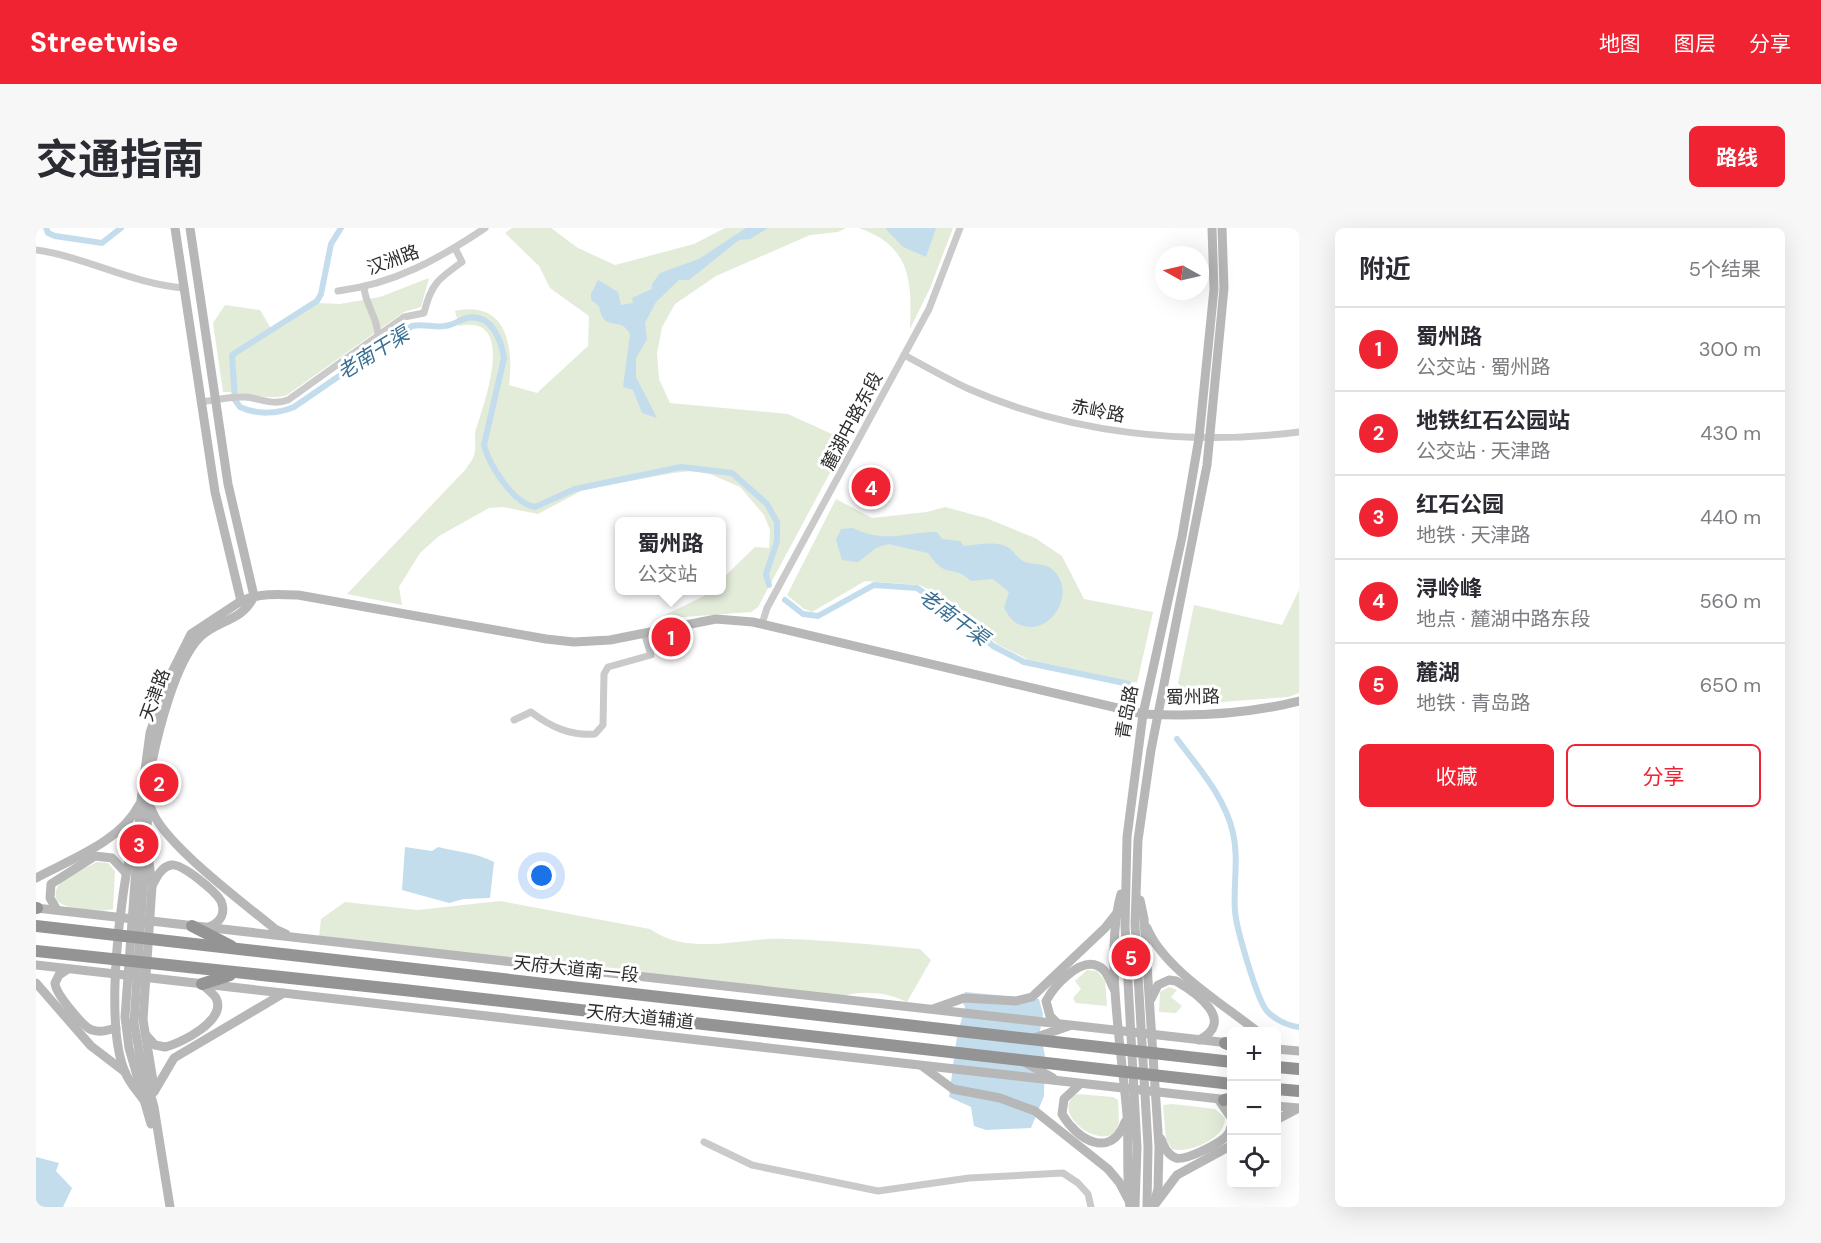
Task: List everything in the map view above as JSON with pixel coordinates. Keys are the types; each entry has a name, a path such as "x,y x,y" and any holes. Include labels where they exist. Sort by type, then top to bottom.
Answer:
{"highway":[{"name":"天府大道南一段","path":"36,926 1032,1039 1047,1037 1112,1048 1227,1061"},
{"path":"192,926 237,949"},
{"path":"36,951 1021,1060 1048,1073 1112,1070 1227,1083"},
{"path":"202,984 234,974"},
{"path":"1281,1067 1299,1069"},
{"path":"1281,1089 1299,1091"}],"street":[{"path":"175,228 216,492 241,602"},
{"path":"190,228 228,484 254,596"},
{"name":"汉洲路","path":"338,291 364,287 406,274 455,248 485,228"},
{"name":"麓湖中路东段","path":"762,624 767,608 937,293 960,228"},
{"name":"青岛路","path":"1132,1206 1137,1148 1125,883 1132,792 1143,714 1182,537 1199,438 1214,289 1212,228"},
{"name":"青岛路","path":"1147,1207 1148,1155 1135,924 1136,883 1143,794 1201,502 1224,288 1222,228"},
{"path":"201,402 235,397 272,403 288,400 404,317 424,314 431,289 437,280 462,262 455,248"},
{"path":"36,250 71,257 131,278 184,288"},
{"path":"364,287 366,299 376,320 378,336"},
{"name":"赤岭路","path":"904,355 969,389 1041,413 1100,428 1209,439 1299,432"},
{"name":"蜀州路","path":"241,602 254,596 298,596 563,641 609,640 716,619 762,624 1143,714 1179,716 1235,712 1299,701"},
{"name":"天津路","path":"151,1107 129,1048 125,1017 140,814 145,800 157,737 185,661 198,640 208,630 248,609 254,596"},
{"name":"天津路","path":"170,1207 134,1023 147,838 145,800 150,733 173,668 191,634 241,602"},
{"path":"514,720 531,712 549,726 579,735 595,734 603,725 604,674 608,667 651,655 644,633"},
{"path":"36,878 110,837 126,824 145,800 161,828 176,844 275,929 293,937"},
{"path":"125,1072 116,1028 115,988 126,873 140,814"},
{"path":"147,838 152,886 144,1033 154,1092"},
{"path":"57,910 50,898 51,884 94,856 112,858 126,873"},
{"path":"152,886 163,868 169,865 182,868 221,901 224,908 223,915 216,924 209,928"},
{"path":"1125,883 1116,914 1116,993 1132,1206"},
{"path":"1136,883 1144,919 1158,1134 1158,1189 1153,1207"},
{"path":"36,908 1227,1044"},
{"path":"932,1010 964,998 1025,1000 1042,991 1116,914"},
{"path":"1144,919 1156,946 1171,962 1252,1027"},
{"path":"1058,1024 1050,1017 1046,1001 1050,993 1084,964 1099,966 1105,971 1116,993"},
{"name":"天府大道辅道","path":"36,965 951,1069 1048,1073"},
{"path":"68,969 59,975 55,983 58,993 88,1028 106,1031 116,1028"},
{"path":"1150,1004 1154,990 1163,981 1176,981 1182,984 1211,1008 1215,1018 1210,1034 1199,1040"},
{"path":"36,983 91,1046 125,1072 151,1107"},
{"path":"144,1033 155,1045 165,1047 211,1023 217,1014 216,997 202,984"},
{"path":"151,1107 154,1092 174,1058 284,993"},
{"path":"1047,1037 1071,1026"},
{"path":"1281,1049 1299,1052"},
{"path":"921,1065 953,1089 1017,1103 1049,1121 1108,1169 1119,1182 1132,1206"},
{"path":"1048,1073 1061,1082 1226,1099"},
{"path":"1080,1084 1064,1099 1062,1114 1087,1138 1100,1144 1113,1141 1119,1136 1127,1117"},
{"path":"1281,1106 1299,1108"},
{"path":"1281,1117 1299,1108"},
{"name":"天津路","path":"155,1130 164,1207"},
{"path":"1158,1134 1169,1154 1182,1158 1222,1140 1228,1135"},
{"path":"704,1142 752,1165 878,1191 969,1178 1063,1173 1078,1183 1088,1194 1090,1207"},
{"path":"1153,1207 1178,1175 1227,1147"}],"green space":[{"path":"512,228 551,228 578,248 615,265 694,244 725,228 846,228 838,232 810,235 716,276 675,304 662,327 657,353 659,379 670,403 788,414 847,441 758,607 751,612 657,619 705,595 726,595 726,575 755,547 769,548 770,530 764,515 740,487 710,474 691,471 583,490 538,514 503,507 489,508 439,536 420,553 399,587 402,605 347,594 473,459 476,429 490,381 493,362 492,345 487,333 477,326 459,326 455,311 472,309 486,312 496,319 508,341 509,385 537,393 588,346 589,316 550,288 539,266 505,233"},
{"path":"859,228 953,228 930,288 910,329 908,281 899,255 876,236"},
{"path":"429,278 421,307 404,312 287,395 265,397 223,392 213,323 225,305 260,310 273,332 318,303 340,304 380,297"},
{"path":"836,499 872,518 927,512 945,507 986,518 1035,538 1062,556 1084,599 1153,612 1137,683 1029,660 997,644 935,592 919,585 865,581 812,612 804,609 787,595"},
{"path":"1299,590 1299,693 1288,697 1194,704 1178,683 1194,605 1282,625"},
{"path":"97,862 108,863 115,871 113,909 84,910 69,907 57,901 57,887 62,882"},
{"path":"500,901 650,929 681,942 716,944 785,939 836,942 920,949 931,960 907,1002 875,993 842,996 319,937 321,919 345,902 418,910"},
{"path":"1087,970 1097,971 1105,981 1107,1006 1076,1003 1073,998 1081,989 1075,981"},
{"path":"1169,987 1177,990 1171,997 1182,1006 1176,1013 1159,1012 1160,992"},
{"path":"1077,1094 1113,1097 1118,1100 1119,1123 1115,1133 1106,1136 1096,1135 1078,1125 1068,1109 1070,1101"},
{"path":"1163,1105 1215,1109 1225,1118 1224,1125 1213,1138 1197,1147 1172,1149 1166,1139"}],"water":[{"path":"746,228 768,228 750,239 739,240 689,280 679,280 656,302 645,323 647,339 636,358 636,377 657,418 642,413 633,390 623,387 630,334 622,325 605,320 599,306 591,300 591,294 598,280 618,292 621,305 633,303 632,298 652,289 652,284 660,273 699,259"},
{"path":"885,228 936,228 926,257 903,247"},
{"path":"853,528 865,533 885,536 937,532 942,539 960,541 964,546 999,544 1009,548 1023,561 1046,566 1053,570 1060,580 1063,591 1061,602 1056,612 1039,626 1028,627 1016,623 1004,608 1009,592 993,579 971,581 959,573 940,567 928,553 888,544 876,548 858,562 842,560 836,540 841,529"},
{"path":"405,847 432,851 438,847 494,862 490,898 464,899 449,903 402,890"},
{"path":"965,992 1039,999 1043,1014 1040,1031 1045,1056 1044,1096 1031,1128 986,1130 974,1126 971,1107 949,1097 957,1036 965,1007 963,1003"},
{"path":"36,1157 59,1163 56,1171 72,1188 63,1207 36,1207"}],"waterway":[{"name":"老南干渠","path":"46,228 48,233 55,236 102,243 121,228"},
{"name":"老南干渠","path":"341,228 331,244 321,294 317,301 232,355 235,400 240,407 267,413 294,407 412,326 441,326 451,325 467,318 482,319 488,323 497,336 504,358 484,445 491,463 503,482 518,498 535,507 575,489 681,467 732,473 767,504 777,522 777,541 766,574 769,585"},
{"name":"老南干渠","path":"785,600 803,614 818,616 874,585 917,588 970,625 993,646 1024,662 1129,684"},
{"name":"老南干渠","path":"1177,739 1210,783 1229,820 1236,852 1236,919 1258,993 1270,1014 1286,1024 1299,1027"}],"place":[{"name":"浔岭峰","path":"871,487"},
{"name":"蜀州路","path":"671,637"},
{"name":"地铁红石公园站","path":"159,783"},
{"name":"红石公园","path":"139,844"},
{"name":"麓湖","path":"1131,957"}]}
